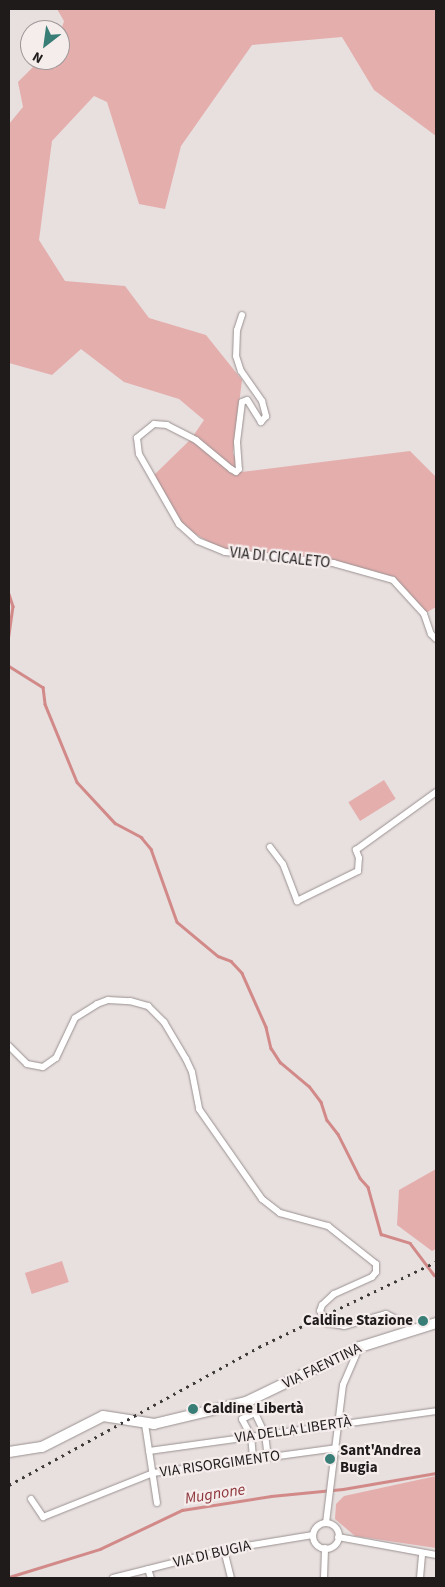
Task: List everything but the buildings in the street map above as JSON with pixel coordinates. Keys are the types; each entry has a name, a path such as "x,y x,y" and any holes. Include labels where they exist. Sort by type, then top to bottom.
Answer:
{"main road":[{"name":"VIA FAENTINA","path":"9,1452 42,1447 103,1416 145,1424 246,1402 360,1346 436,1323"}],"street":[{"name":"VIA DI CICALETO","path":"242,315 237,330 236,356 241,371 262,401 266,416 260,422 247,400 242,402 237,442 239,469 236,472 231,469 196,440 167,425 154,424 137,438 139,454 179,524 198,540 225,552 333,563 394,580 424,614 431,634 436,639"},
{"path":"270,847 283,864 297,901 334,881 358,871 360,858 356,850 436,792"},
{"path":"9,1046 27,1064 43,1067 56,1058 75,1018 97,1004 108,1000 130,1001 148,1006 164,1022 186,1059 192,1072 199,1109 262,1199 280,1213 328,1226 374,1261 377,1268 374,1276 334,1294 322,1305 320,1311 326,1323 344,1326 386,1314 415,1328"},
{"path":"326,1523 337,1448 343,1385 360,1346"},
{"name":"VIA DELLA LIBERTÀ","path":"149,1451 338,1423 436,1411"},
{"path":"253,1458 251,1436 242,1419 255,1414 265,1434 268,1457"},
{"path":"145,1424 157,1503"},
{"name":"VIA RISORGIMENTO","path":"31,1499 43,1517 153,1474 253,1458 337,1448"},
{"path":"326,1523 336,1528 338,1537 335,1545 325,1548 318,1546 313,1535 316,1527 326,1523"},
{"name":"VIA DI BUGIA","path":"113,1578 224,1550 313,1535"},
{"path":"338,1537 436,1555"},
{"path":"324,1578 325,1548"},
{"path":"224,1550 231,1578"},
{"path":"420,1578 422,1553"},
{"path":"148,1569 151,1578"}],"shaded area":[{"path":"57,9 436,9 436,136 374,90 342,37 252,45 181,146 165,209 139,204 107,102 94,96 52,141 39,240 65,281 125,286 149,318 206,335 242,380 233,453 241,472 410,451 436,477 436,607 424,614 393,580 333,563 225,552 179,524 153,476 191,439 204,420 179,399 124,382 81,349 52,375 9,363 9,124 23,107 18,82 30,70 70,70 70,20 63,20"},
{"path":"384,780 396,799 360,821 348,802"},
{"path":"436,1169 436,1249 432,1251 397,1225 399,1190"},
{"path":"62,1261 69,1282 32,1294 25,1273"},
{"path":"436,1476 436,1548 355,1536 335,1519 336,1504 344,1496"}],"waterway":[{"path":"9,594 13,606 9,636"},
{"path":"9,666 43,687 45,704 77,782 115,823 141,837 151,849 177,922 218,956 231,961 242,973 266,1027 271,1048 280,1062 309,1086 321,1102 327,1120 338,1134 360,1178 368,1187 381,1234 410,1243 434,1275"},
{"name":"Mugnone","path":"9,1577 100,1549 182,1510 271,1496 343,1489 436,1473"}],"railway":[{"path":"9,1485 259,1347 436,1262"}],"place":[{"name":"Caldine Stazione","path":"423,1321"},
{"name":"Caldine Libertà","path":"193,1409"},
{"name":"Sant'Andrea Bugia","path":"330,1459"}]}
